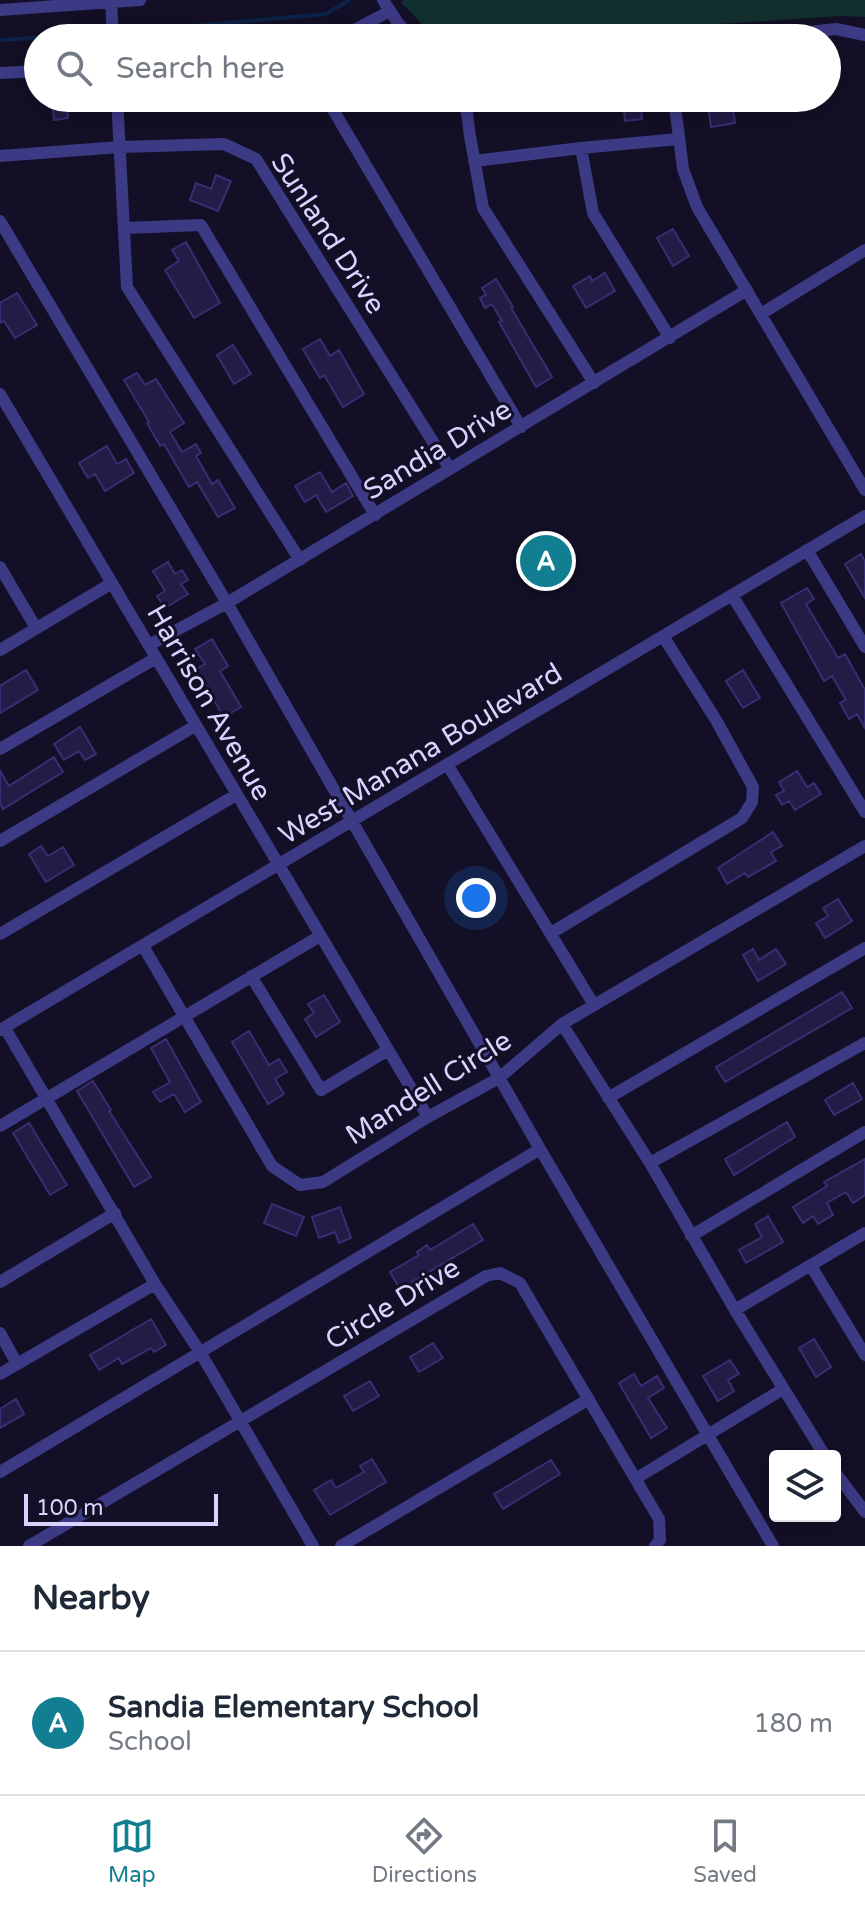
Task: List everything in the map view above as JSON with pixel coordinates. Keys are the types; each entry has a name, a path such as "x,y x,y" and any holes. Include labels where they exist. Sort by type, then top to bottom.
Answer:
{"street":[{"path":"0,10 140,0"},
{"path":"111,1 112,24"},
{"path":"360,24 386,6 400,24"},
{"path":"841,30 865,35"},
{"path":"0,73 24,72"},
{"path":"118,112 127,287 300,560"},
{"path":"334,112 521,427"},
{"path":"467,112 483,208 594,383"},
{"path":"675,112 683,169 697,207 860,470 865,490"},
{"path":"474,161 678,139"},
{"name":"Sunland Drive","path":"0,156 120,147 224,144 256,159 450,469"},
{"path":"581,148 593,213 670,338"},
{"path":"0,221 227,603 540,1149 773,1546"},
{"path":"124,228 201,225 375,515"},
{"path":"761,314 865,250"},
{"name":"Sandia Drive","path":"149,645 300,560 747,290"},
{"name":"Harrison Avenue","path":"0,394 428,1117"},
{"name":"West Manana Boulevard","path":"2,1029 865,516"},
{"path":"807,550 865,647"},
{"path":"0,567 36,628"},
{"path":"0,650 112,583"},
{"path":"732,595 865,812"},
{"path":"551,933 742,818 752,802 753,787 716,720 663,636"},
{"path":"0,749 156,658"},
{"path":"0,841 195,726"},
{"path":"447,764 594,1005"},
{"path":"0,934 236,795"},
{"name":"Mandell Circle","path":"143,946 272,1166 300,1185 323,1182 428,1117 499,1078 562,1024 865,846"},
{"path":"0,1126 320,936"},
{"path":"608,1098 865,948"},
{"path":"251,976 321,1090 388,1050"},
{"path":"562,1024 650,1163 821,1450"},
{"path":"2,1029 155,1284 200,1352 313,1546"},
{"path":"650,1163 865,1043"},
{"path":"691,1236 865,1132"},
{"path":"0,1472 540,1149"},
{"path":"0,1282 115,1213"},
{"path":"735,1310 865,1233"},
{"path":"811,1266 865,1355"},
{"name":"Circle Drive","path":"29,1546 486,1276 500,1273 520,1283 637,1478 659,1519 660,1540 655,1546"},
{"path":"0,1374 155,1284"},
{"path":"0,1333 17,1364"},
{"path":"637,1478 783,1389"},
{"path":"341,1546 589,1399"},
{"path":"841,1480 865,1512"}],"green space":[{"path":"865,0 865,17 719,24 422,24 401,2"}],"building":[{"path":"53,112 67,112 68,118 54,120"},
{"path":"624,112 641,112 642,119 625,121"},
{"path":"709,112 733,112 735,123 711,127"},
{"path":"216,175 231,181 218,211 190,200 196,183 211,189"},
{"path":"673,229 689,256 673,266 657,238"},
{"path":"186,242 220,303 194,318 165,270 179,261 172,250"},
{"path":"605,273 615,291 586,308 573,286 590,276 592,281"},
{"path":"496,279 552,377 536,387 492,304 485,308 480,298 486,295 482,288"},
{"path":"17,293 37,325 15,338 4,321 0,323 0,303"},
{"path":"320,339 330,356 339,350 364,394 343,407 324,375 320,378 303,349"},
{"path":"233,345 251,374 234,384 217,355"},
{"path":"137,373 145,385 156,379 184,423 170,432 182,452 196,444 201,453 196,456 212,484 218,480 235,508 218,517 197,482 189,487 164,444 160,446 124,380"},
{"path":"107,446 117,464 126,459 134,473 105,491 95,474 88,478 79,463"},
{"path":"320,472 332,492 346,483 353,496 326,512 316,495 305,502 295,486"},
{"path":"861,554 865,562 865,598 845,564"},
{"path":"168,562 175,574 182,570 188,580 181,584 188,594 165,608 157,596 165,591 153,571"},
{"path":"807,588 814,599 806,604 838,658 845,654 865,690 865,728 857,714 849,719 840,703 846,700 832,676 824,681 781,603"},
{"path":"212,639 228,666 220,671 241,707 224,717 193,671 205,664 195,649"},
{"path":"26,670 38,690 0,713 0,686"},
{"path":"743,670 760,698 743,708 726,681"},
{"path":"80,727 96,754 85,760 79,751 64,760 54,744"},
{"path":"54,757 63,772 3,809 0,803 0,771 9,786"},
{"path":"797,771 807,787 814,783 821,794 795,810 789,801 782,805 776,795 784,791 779,782"},
{"path":"773,832 782,846 771,852 776,861 748,877 745,873 727,884 718,868"},
{"path":"41,846 48,856 63,847 74,865 46,882 29,854"},
{"path":"838,899 852,921 825,938 816,923 828,916 823,908"},
{"path":"753,949 759,960 776,949 786,964 758,981 743,955"},
{"path":"842,992 852,1008 725,1082 716,1067"},
{"path":"324,995 340,1022 316,1037 305,1019 314,1013 308,1004"},
{"path":"249,1031 269,1065 279,1059 287,1072 275,1079 284,1094 268,1104 232,1042"},
{"path":"166,1039 201,1102 185,1112 174,1094 160,1102 153,1092 170,1082 151,1048"},
{"path":"93,1081 151,1177 134,1187 77,1091"},
{"path":"853,1083 862,1099 834,1115 825,1100"},
{"path":"787,1122 795,1137 734,1175 725,1159"},
{"path":"29,1123 67,1185 50,1195 13,1133"},
{"path":"865,1159 865,1195 853,1203 846,1192 827,1203 833,1215 818,1224 813,1216 803,1223 793,1207 827,1186 824,1182"},
{"path":"272,1204 304,1217 296,1236 264,1223"},
{"path":"340,1207 351,1238 339,1243 335,1232 319,1238 312,1217"},
{"path":"768,1216 783,1242 746,1263 739,1250 762,1237 755,1224"},
{"path":"473,1224 483,1240 400,1289 390,1272 419,1255 417,1252 427,1245 430,1250"},
{"path":"151,1319 166,1345 154,1352 151,1348 122,1364 119,1358 99,1370 90,1355"},
{"path":"814,1339 831,1367 816,1377 799,1348"},
{"path":"433,1343 443,1358 419,1372 410,1357"},
{"path":"730,1360 739,1374 728,1380 734,1391 718,1401 703,1376"},
{"path":"634,1374 641,1386 657,1376 664,1388 648,1398 667,1428 651,1438 619,1383"},
{"path":"370,1381 379,1396 353,1411 344,1396"},
{"path":"16,1399 24,1414 0,1428 0,1409"},
{"path":"372,1459 386,1482 330,1515 314,1490 331,1480 336,1488 364,1472 360,1466"},
{"path":"551,1460 560,1474 503,1509 494,1494"}],"waterway":[{"path":"214,24 326,14 349,0"},
{"path":"0,40 24,39"}],"place":[{"name":"Sandia Elementary School","path":"546,561"}]}
